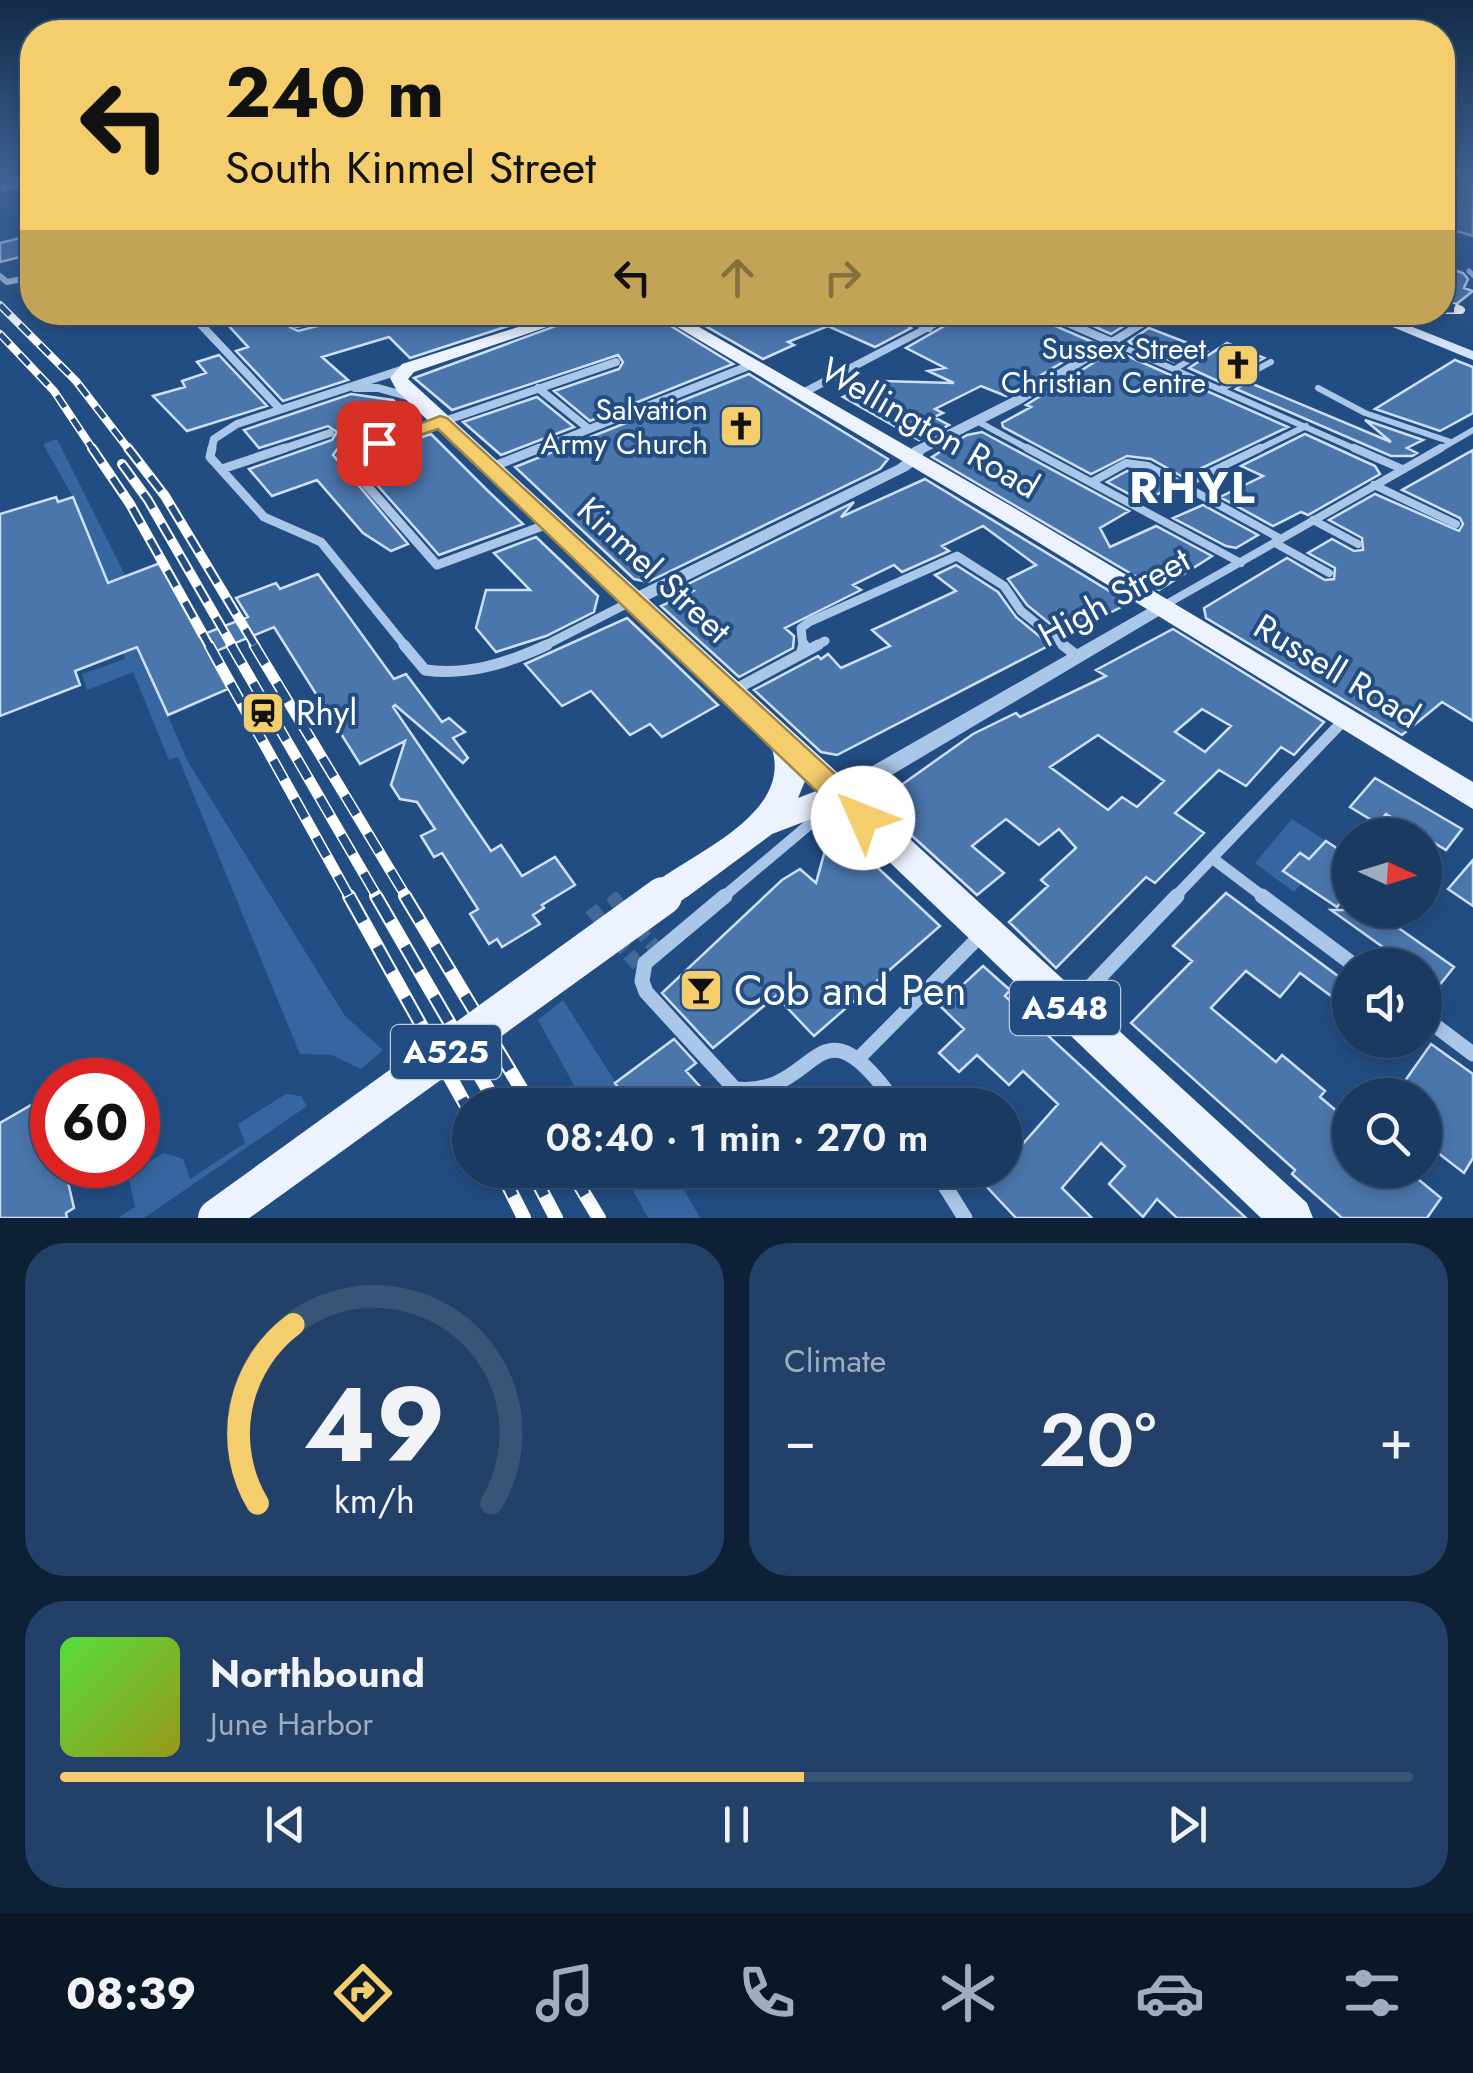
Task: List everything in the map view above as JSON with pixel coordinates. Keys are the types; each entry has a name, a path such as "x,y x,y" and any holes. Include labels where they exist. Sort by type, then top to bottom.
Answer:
{"main road":[{"path":"408,368 543,325"},
{"name":"Wellington Road","path":"683,325 1164,606"},
{"path":"1396,325 1473,352"},
{"name":"Kinmel Street","path":"408,368 399,378 418,400 795,752 830,799"},
{"name":"Russell Road","path":"1164,606 1473,797"},
{"name":"A525","path":"217,1218 761,825 787,796 795,752"},
{"name":"A525","path":"761,825 830,799"},
{"name":"A548","path":"830,799 984,932 1292,1218"}],"street":[{"path":"201,325 279,408"},
{"path":"923,325 929,328"},
{"path":"801,393 935,325"},
{"path":"1077,325 1402,469"},
{"path":"408,368 236,424 214,440 210,457 264,517 321,542 425,670 446,676 476,673 838,502 915,460 918,452 1142,325"},
{"path":"1176,370 1206,350"},
{"path":"548,524 446,565 435,564 341,456 616,362"},
{"path":"1221,389 1271,362"},
{"path":"491,467 751,364"},
{"path":"340,390 378,388 418,400"},
{"path":"538,388 589,429"},
{"path":"1318,388 1338,403 1373,418 1402,422 1451,442"},
{"path":"977,421 1241,563"},
{"path":"1184,485 1306,426"},
{"name":"High Street","path":"830,799 1473,430"},
{"path":"222,469 330,434"},
{"path":"1461,437 1473,442"},
{"path":"1092,482 1126,463 1136,462 1184,485 1329,573"},
{"path":"1374,485 1456,524"},
{"path":"1313,520 1358,544"},
{"path":"800,654 806,642 801,628 808,622 957,556 1004,586 1021,610 1076,655"},
{"path":"730,692 825,642"},
{"path":"1068,1010 1344,720"},
{"path":"795,752 848,774 884,766"},
{"path":"830,799 817,818 645,962 642,981 646,992 722,1079 750,1095 780,1084 811,1055 827,1048 859,1058 887,1088"},
{"path":"1212,858 1332,948"},
{"path":"859,1058 984,932"},
{"path":"1442,1031 1473,1054"},
{"path":"947,1188 965,1218"}],"shaded area":[{"path":"57,439 155,635 144,661 188,762 345,1016 383,1050 361,1069 332,1055 300,1054 178,757 169,760 133,672 87,690 82,674 125,659 120,640 130,636 73,497 43,444"},
{"path":"1292,819 1326,841 1309,859 1300,853 1284,870 1302,883 1294,892 1255,863"},
{"path":"563,1000 619,1088 576,1088 538,1020"},
{"path":"286,1094 301,1096 307,1106 144,1218 118,1218 135,1207 131,1188 160,1188 160,1155 183,1159 190,1179 245,1143 238,1124"},
{"path":"632,1188 683,1188 700,1218 648,1218"}],"building":[{"path":"20,238 20,257 0,262 0,243"},
{"path":"1455,270 1468,279 1464,288 1473,291 1455,305"},
{"path":"228,325 290,325 298,331 322,325 511,325 410,358 389,337 322,357 348,380 283,401 236,351 248,347"},
{"path":"559,325 669,325 733,364 590,421 554,391 619,369 623,362 618,355 452,410 414,378"},
{"path":"704,325 907,325 911,328 875,347 828,326 788,342 794,345 763,359"},
{"path":"946,325 1053,325 1095,343 1006,396 981,386 935,409 943,413 934,417 949,425 919,440 843,397 882,381 954,383 928,371 945,368 906,348"},
{"path":"1091,325 1125,325 1111,334"},
{"path":"1149,328 1198,347 1174,362 1128,342"},
{"path":"1227,343 1264,358 1220,382 1189,368"},
{"path":"1114,350 1288,427 1183,477 1151,459 1127,456 1091,474 1003,427 1002,423 1031,407 1026,405"},
{"path":"219,355 267,406 187,431 153,396 185,387 182,381 206,373 197,362"},
{"path":"1455,360 1473,367 1473,413 1440,431 1375,409"},
{"path":"749,374 888,459 880,469 648,582 634,579 515,467"},
{"path":"1248,382 1391,442 1365,420 1423,440 1407,448 1417,453 1412,456 1391,456 1236,389"},
{"path":"351,394 393,400 416,423 338,448 333,455 408,544 391,551 363,533 317,480 272,496 249,469 332,440 337,432 328,426 259,448 244,430"},
{"path":"537,397 574,427 501,455 463,422"},
{"path":"982,432 1129,511 1100,528 1110,547 1156,526 1212,556 1159,590 932,457 967,435"},
{"path":"431,434 523,524 439,555 355,460"},
{"path":"1305,434 1375,466 1380,474 1308,515 1301,512 1273,526 1220,497 1263,476 1241,466"},
{"path":"1473,450 1473,721 1442,702 1402,735 1206,618 1204,608 1287,558 1325,580 1334,579 1335,568 1308,553 1332,539 1354,551 1363,550 1362,538 1329,520 1375,494 1459,531 1463,524 1460,518 1402,490"},
{"path":"1127,471 1146,473 1170,487 1144,502 1107,482"},
{"path":"925,479 1129,603 1065,636 1027,605 1008,579 1036,565 983,526 942,546 949,551 902,572 894,565 853,585 861,590 785,628 794,636 793,648 739,677 661,606 693,591 680,588 854,502 841,517"},
{"path":"56,497 58,502 73,497 108,583 160,563 199,636 248,617 236,598 276,583 280,589 318,574 394,679 406,674 442,722 449,718 465,732 453,738 468,758 463,763 393,707 491,851 501,845 522,876 555,857 575,885 533,915 540,924 502,947 497,939 489,944 470,914 478,909 442,853 434,857 421,836 435,829 417,802 400,799 391,785 405,741 360,764 274,627 209,654 228,689 168,715 137,647 75,671 80,685 0,716 0,514"},
{"path":"1203,505 1258,535 1236,548 1226,546 1173,518"},
{"path":"536,537 598,596 594,612 546,636 496,652 476,628 486,590 530,590 494,553"},
{"path":"956,565 998,592 1016,617 1050,645 837,755 821,752 754,690 818,656 821,659 828,654 841,668 890,646 872,630 956,591 935,575"},
{"path":"627,618 718,705 662,737 650,724 630,735 591,691 562,706 525,664"},
{"path":"1173,629 1324,722 1294,755 1281,747 1246,786 1219,770 1175,813 1204,833 1155,883 1146,877 1056,968 1009,922 1048,886 1041,880 1076,848 1059,829 1039,845 1006,819 972,846 1004,873 977,895 876,803 973,734 1016,713 1020,717 1106,676 1096,670","holes":["1202,709 1231,726 1205,752 1175,732","1098,735 1164,781 1137,807 1122,797 1108,810 1050,767"]},
{"path":"1375,778 1462,829 1446,850 1442,848 1442,818 1393,818 1386,814 1383,818 1368,818 1350,807"},
{"path":"833,838 846,838 940,926 814,1036 776,996 713,1048 662,993 782,880 800,869 816,883 827,843"},
{"path":"1326,841 1332,845 1332,904 1283,871 1300,853 1309,859"},
{"path":"1473,860 1473,906 1448,889"},
{"path":"1226,893 1332,972 1332,997 1300,973 1280,997 1246,971 1211,1008 1276,1062 1282,1055 1325,1091 1320,1097 1332,1107 1332,1188 1429,1188 1441,1198 1427,1218 1342,1218 1292,1174 1295,1170 1131,1023 1192,961 1173,946"},
{"path":"1356,928 1399,928 1427,948 1384,948"},
{"path":"1442,959 1454,967 1442,982"},
{"path":"983,966 1010,990 1005,996 1246,1218 1177,1218 1157,1199 1143,1217 1109,1184 1125,1166 1101,1143 1062,1188 1092,1218 1016,1218 988,1188 1022,1188 1022,1145 1058,1104 1023,1071 1009,1085 977,1055 959,1072 939,1053 964,1029 940,1006"},
{"path":"674,1039 696,1063 686,1071 702,1088 618,1088 615,1083"},
{"path":"1442,1052 1473,1074 1473,1158 1464,1173 1442,1156 1442,1078 1407,1078 1421,1058 1442,1058"},
{"path":"30,1106 30,1188 69,1188 74,1208 66,1213 67,1218 0,1218 0,1123"}],"tunnel":[{"path":"612,896 624,911"},
{"path":"591,908 606,927"},
{"path":"637,927 658,951"},
{"path":"616,939 643,971"}],"railway":[{"path":"0,305 76,381 130,451"},
{"path":"1455,307 1461,310 1455,310"},
{"path":"0,334 54,391 92,448"},
{"path":"92,448 130,504 210,647"},
{"path":"128,448 165,496 256,647"},
{"path":"122,464 148,500 233,647"},
{"path":"209,645 350,898"},
{"path":"231,645 378,898"},
{"path":"254,645 407,898"},
{"path":"349,896 456,1088"},
{"path":"376,896 487,1088"},
{"path":"405,896 521,1088"},
{"path":"509,1188 524,1218"},
{"path":"540,1188 556,1218"},
{"path":"581,1188 599,1218"}],"place":[{"name":"Sussex Street Christian Centre","path":"1238,365"},
{"name":"Salvation Army Church","path":"741,426"},
{"name":"Rhyl","path":"263,713"},
{"name":"Cob and Pen","path":"701,990"}],"district":[{"name":"RHYL","path":"1193,487"}],"route":[{"path":"379,443 440,422 863,818"}]}
